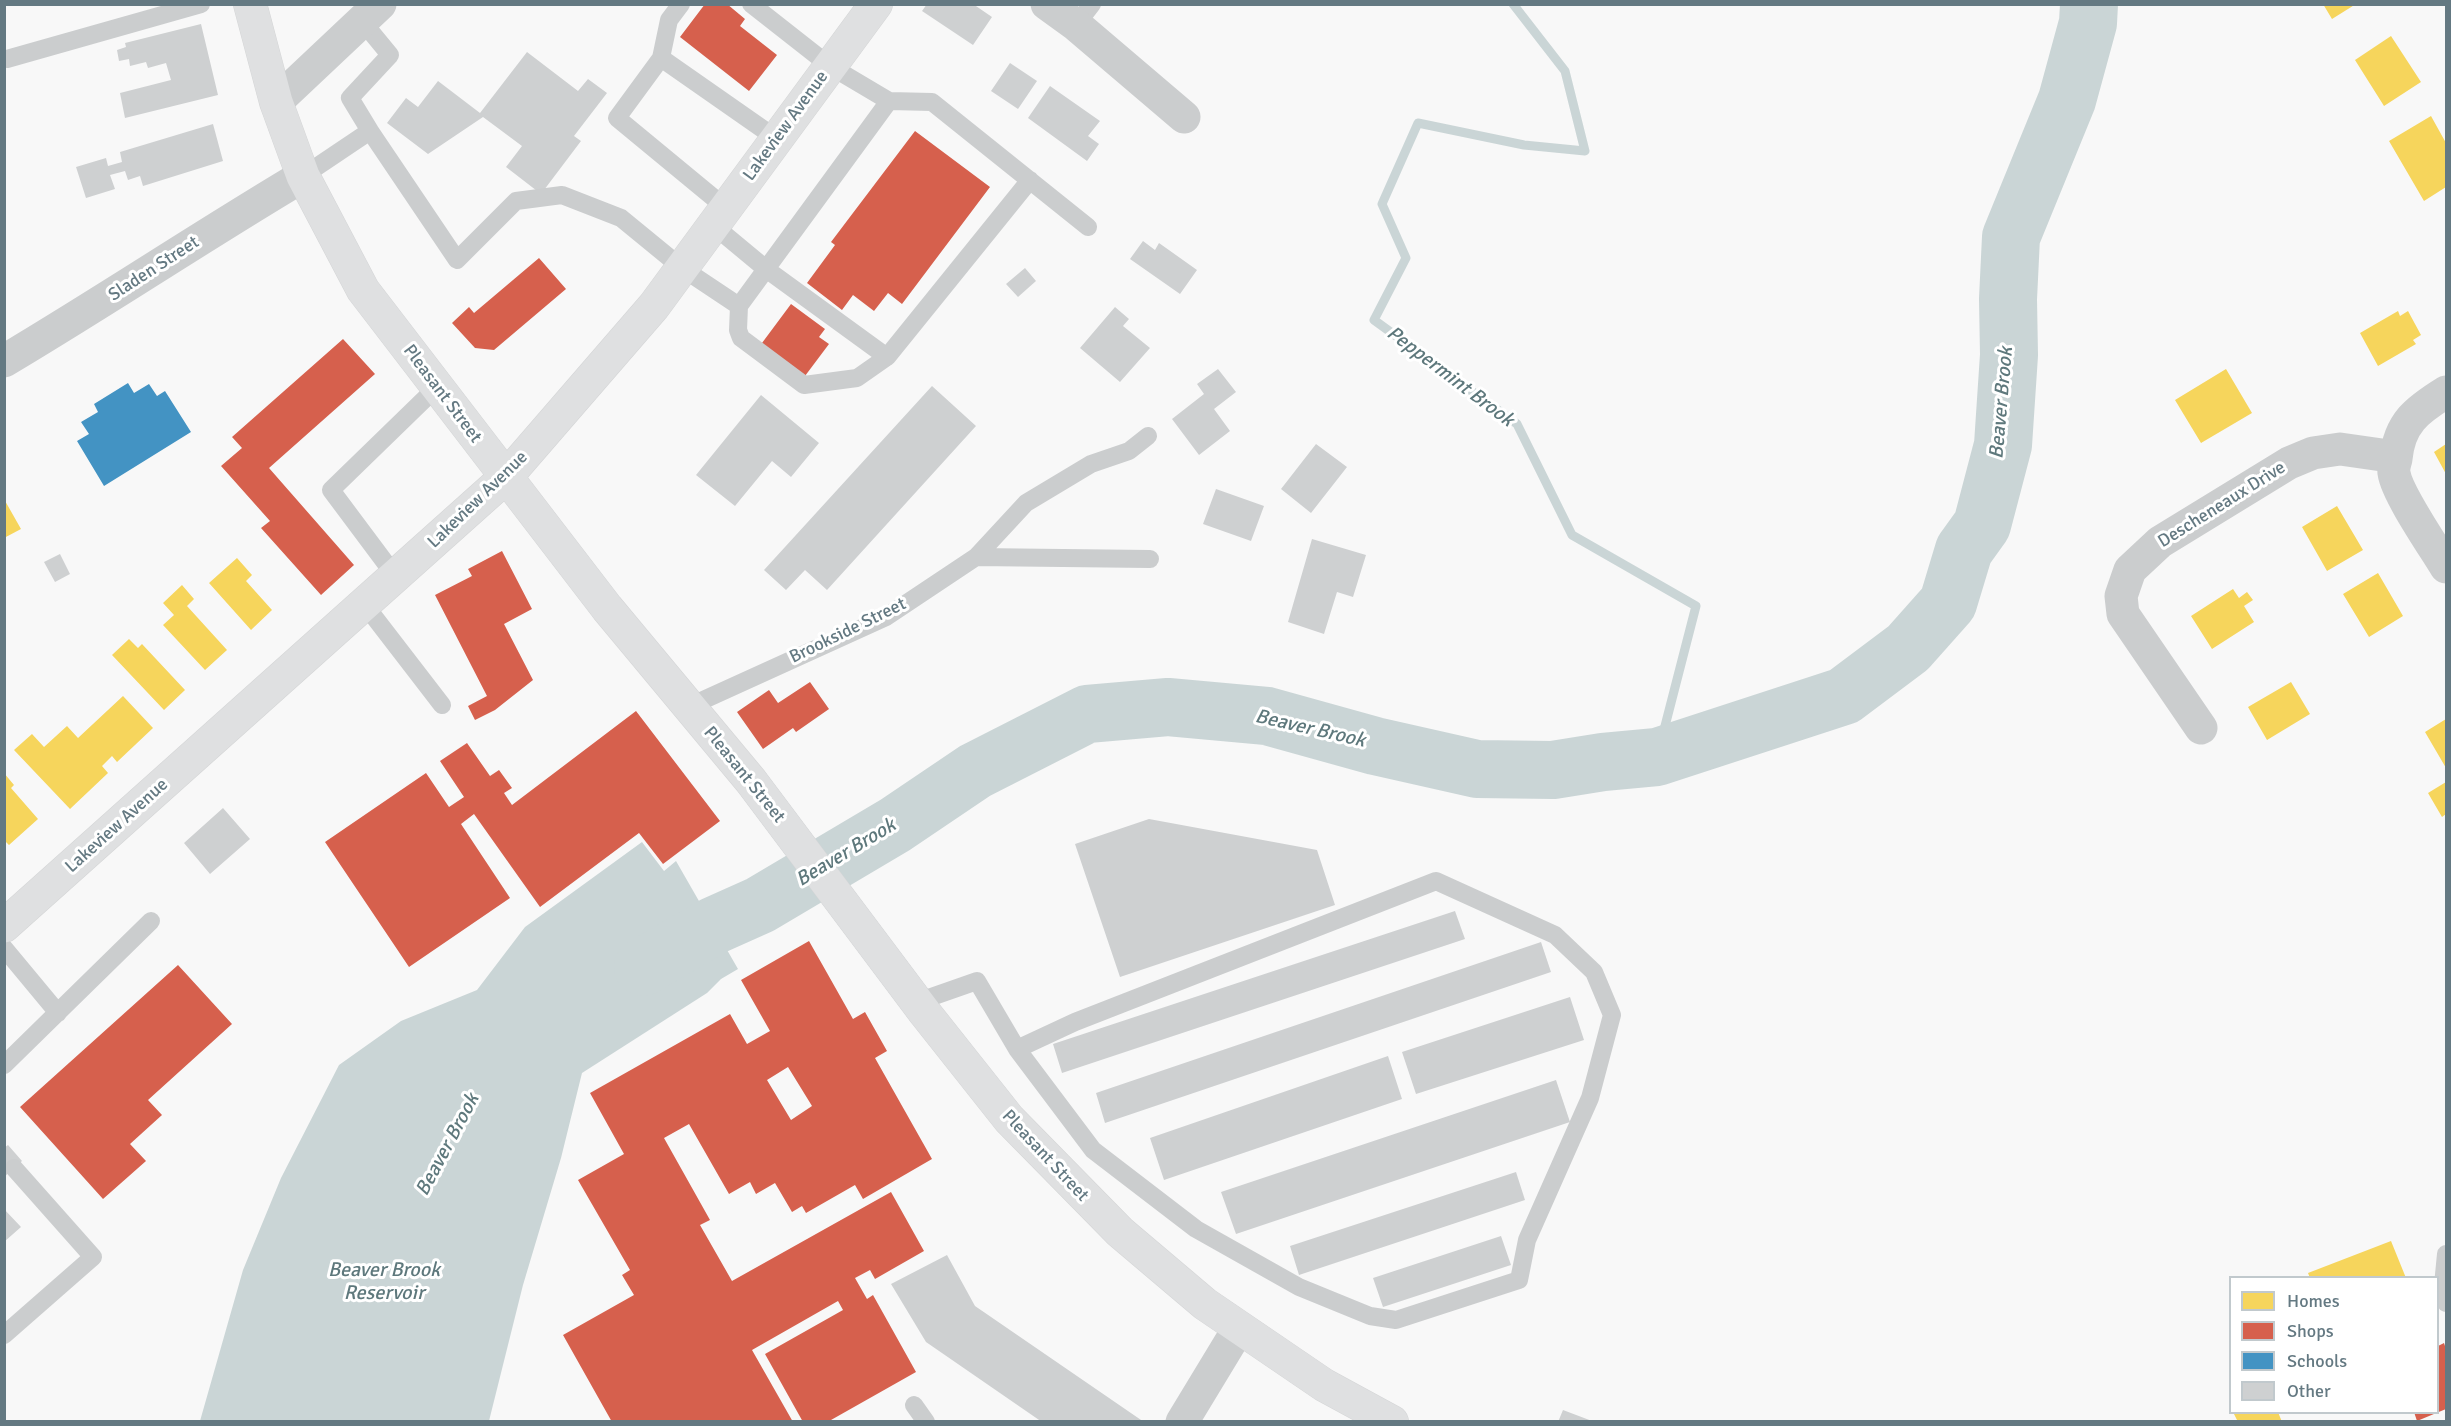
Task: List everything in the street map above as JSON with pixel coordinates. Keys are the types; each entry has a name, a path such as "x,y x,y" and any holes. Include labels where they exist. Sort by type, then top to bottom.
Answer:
{"main road":[{"name":"Pleasant Street","path":"250,4 276,102 303,177 363,290 607,608 751,781 917,1002 1009,1119 1120,1232 1205,1304 1324,1385 1392,1422"},
{"name":"Lakeview Avenue","path":"4,926 506,477 654,306 876,4"}],"street":[{"path":"1047,4 1084,15 1184,117"},
{"path":"276,102 371,13"},
{"name":"Sladen Street","path":"4,361 92,309 225,222 303,177"},
{"path":"2446,392 2421,408 2406,425 2397,446 2394,474 2408,505 2446,567"},
{"name":"Descheneaux Drive","path":"2200,728 2123,614 2121,596 2130,570 2160,542 2289,463 2313,453 2340,449 2396,457"},
{"path":"1182,1422 1239,1328"}],"lane":[{"path":"7,59 201,4"},
{"path":"681,4 669,20 661,58 617,118 720,216 766,269 887,357"},
{"path":"751,4 830,66 889,101 932,102 1088,227"},
{"path":"371,13 390,55 350,98 457,260 516,201 561,195 621,219 682,268 739,306"},
{"path":"661,58 777,139"},
{"path":"889,101 739,306 738,330 741,338 804,385 857,378 887,357 1030,180"},
{"path":"303,177 370,131"},
{"path":"396,577 331,490 437,387"},
{"name":"Brookside Street","path":"688,707 886,617 976,557 1026,503 1091,464 1129,451 1148,436"},
{"path":"976,557 1150,559"},
{"path":"365,605 442,705"},
{"path":"917,1002 977,981 1017,1049 1093,1150 1196,1229 1299,1287 1370,1316 1396,1320 1519,1280 1527,1240 1590,1098 1612,1015 1594,972 1555,935 1436,881 1075,1022 1017,1049"},
{"path":"4,1065 151,921"},
{"path":"4,948 58,1013"},
{"path":"4,1335 93,1257 14,1168"},
{"path":"2446,1254 2442,1294 2446,1303"},
{"path":"914,1406 926,1422"}],"water":[{"name":"Beaver Brook Reservoir","path":"642,842 664,871 676,861 738,969 721,979 707,993 582,1073 561,1158 523,1285 489,1421 200,1421 243,1270 281,1178 339,1065 401,1021 477,990 525,927"}],"building: Homes":[{"path":"2323,4 2356,4 2332,19"},
{"path":"2391,36 2421,82 2384,106 2355,60"},
{"path":"2431,116 2446,143 2446,187 2424,201 2389,141"},
{"path":"2398,311 2400,316 2408,311 2421,335 2413,340 2416,344 2378,366 2360,333"},
{"path":"2226,369 2252,413 2201,443 2175,400"},
{"path":"2446,444 2446,474 2434,452"},
{"path":"4,499 21,529 4,538"},
{"path":"2337,506 2363,550 2327,571 2302,527"},
{"path":"237,558 252,575 246,581 272,610 251,630 209,583"},
{"path":"2378,573 2403,616 2369,637 2343,594"},
{"path":"182,585 194,599 187,606 227,650 205,670 163,625 174,615 163,603"},
{"path":"2233,589 2239,598 2247,592 2253,600 2244,606 2254,622 2212,649 2191,616"},
{"path":"129,639 138,648 142,644 185,690 164,710 112,655"},
{"path":"2291,682 2310,714 2267,740 2248,707"},
{"path":"123,696 153,728 117,762 112,756 102,766 108,773 70,809 14,750 32,734 44,747 67,726 78,738"},
{"path":"2446,719 2446,768 2425,732"},
{"path":"4,773 14,785 11,788 38,819 9,845 4,840"},
{"path":"2446,782 2446,814 2442,817 2428,793"},
{"path":"2391,1241 2405,1276 2309,1276 2308,1273"},
{"path":"2234,1414 2279,1414 2282,1422 2238,1422"}],"building: Shops":[{"path":"705,4 727,4 745,19 740,26 777,55 749,91 680,37"},
{"path":"915,131 990,187 902,304 888,293 874,311 853,295 842,310 807,283 835,245 831,242"},
{"path":"539,258 566,289 494,350 475,348 452,323 469,307 474,313"},
{"path":"791,304 825,329 819,337 829,344 802,380 762,343"},
{"path":"343,339 375,374 269,468 354,565 321,595 261,528 270,521 221,466 242,448 232,437"},
{"path":"502,551 532,609 504,624 533,680 495,710 475,720 468,706 487,696 435,595 472,576 468,569"},
{"path":"810,682 829,709 796,732 793,728 763,749 737,712 769,690 778,703"},
{"path":"636,711 720,821 663,864 639,833 540,907 474,814 461,824 510,898 409,967 325,842 426,773 449,807 464,797 440,761 467,743 490,776 499,770 512,788 504,793 512,805"},
{"path":"809,941 853,1019 865,1012 887,1051 875,1058 932,1159 863,1199 855,1185 806,1213 802,1206 792,1212 775,1183 756,1194 750,1182 729,1194 689,1124 664,1138 710,1220 700,1225 732,1281 891,1192 924,1251 875,1279 870,1270 855,1278 867,1299 873,1295 916,1372 831,1420 833,1422 803,1422 765,1354 843,1310 838,1301 752,1350 793,1422 612,1422 563,1335 634,1295 622,1275 630,1270 578,1180 624,1154 590,1093 730,1014 747,1044 770,1031 741,980","holes":["788,1067 812,1106 791,1120 767,1080"]},
{"path":"178,965 232,1024 148,1100 162,1115 130,1144 146,1161 103,1199 20,1107"},
{"path":"2444,1343 2446,1349 2446,1409 2439,1412 2439,1346"},
{"path":"2415,1414 2434,1414 2417,1421"}],"building: Schools":[{"path":"128,383 134,393 149,384 157,396 165,391 191,432 104,486 77,441 89,434 81,422 98,412 94,404"}],"building: Other":[{"path":"927,4 973,4 992,17 973,45 922,11"},
{"path":"201,24 218,95 125,118 120,93 171,80 166,63 148,68 146,62 130,66 129,59 119,61 117,50 126,47 125,43"},
{"path":"527,52 578,91 588,79 607,93 574,136 581,141 541,194 506,167 522,146 483,117 428,154 387,123 406,98 418,107 438,81 480,113"},
{"path":"1010,63 1037,81 1018,109 991,91"},
{"path":"1050,86 1100,121 1088,136 1099,144 1087,161 1028,118"},
{"path":"213,124 223,161 143,186 140,176 128,180 125,171 110,175 115,189 86,198 76,167 106,158 108,166 122,162 120,152"},
{"path":"1143,241 1155,250 1159,243 1197,270 1180,294 1130,259"},
{"path":"1025,268 1036,281 1018,297 1006,284"},
{"path":"1115,307 1129,319 1123,326 1150,348 1120,382 1080,348"},
{"path":"1218,369 1236,392 1214,409 1230,431 1199,455 1172,419 1204,394 1197,384"},
{"path":"932,386 976,426 827,590 805,570 786,590 764,570"},
{"path":"761,395 819,443 791,477 772,461 735,506 696,475"},
{"path":"1316,444 1347,467 1311,513 1281,489"},
{"path":"1216,489 1264,506 1251,541 1203,524"},
{"path":"1312,539 1366,555 1353,597 1337,592 1324,634 1288,622"},
{"path":"60,554 70,574 55,582 44,562"},
{"path":"223,808 250,839 210,874 184,843"},
{"path":"1149,819 1317,850 1335,905 1120,977 1075,844"},
{"path":"1455,911 1465,939 1062,1073 1053,1044"},
{"path":"1541,942 1551,972 1105,1123 1096,1093"},
{"path":"1570,997 1584,1040 1416,1094 1402,1052"},
{"path":"1388,1056 1402,1099 1164,1180 1150,1138"},
{"path":"1556,1080 1570,1122 1236,1234 1221,1192"},
{"path":"8,1145 22,1161 4,1177 4,1148"},
{"path":"1516,1172 1525,1200 1299,1275 1290,1246"},
{"path":"4,1209 21,1227 4,1242"},
{"path":"1501,1236 1511,1265 1383,1307 1373,1278"},
{"path":"947,1255 975,1306 1144,1422 1042,1422 926,1342 891,1284"},
{"path":"1563,1410 1592,1421 1592,1422 1558,1422"}],"waterway":[{"name":"Peppermint Brook","path":"1513,4 1565,71 1585,151 1524,145 1418,123 1382,204 1406,258 1374,320 1517,424 1572,535 1696,606 1657,757"},
{"name":"Beaver Brook","path":"643,967 713,926 760,905 895,825 975,771 1087,714 1168,707 1267,716 1375,746 1477,769 1553,770 1657,757 1844,696 1908,648 1948,603 1964,550 1982,525 2003,445 2009,355 2008,299 2011,237 2067,100 2088,23 2089,4"}]}
